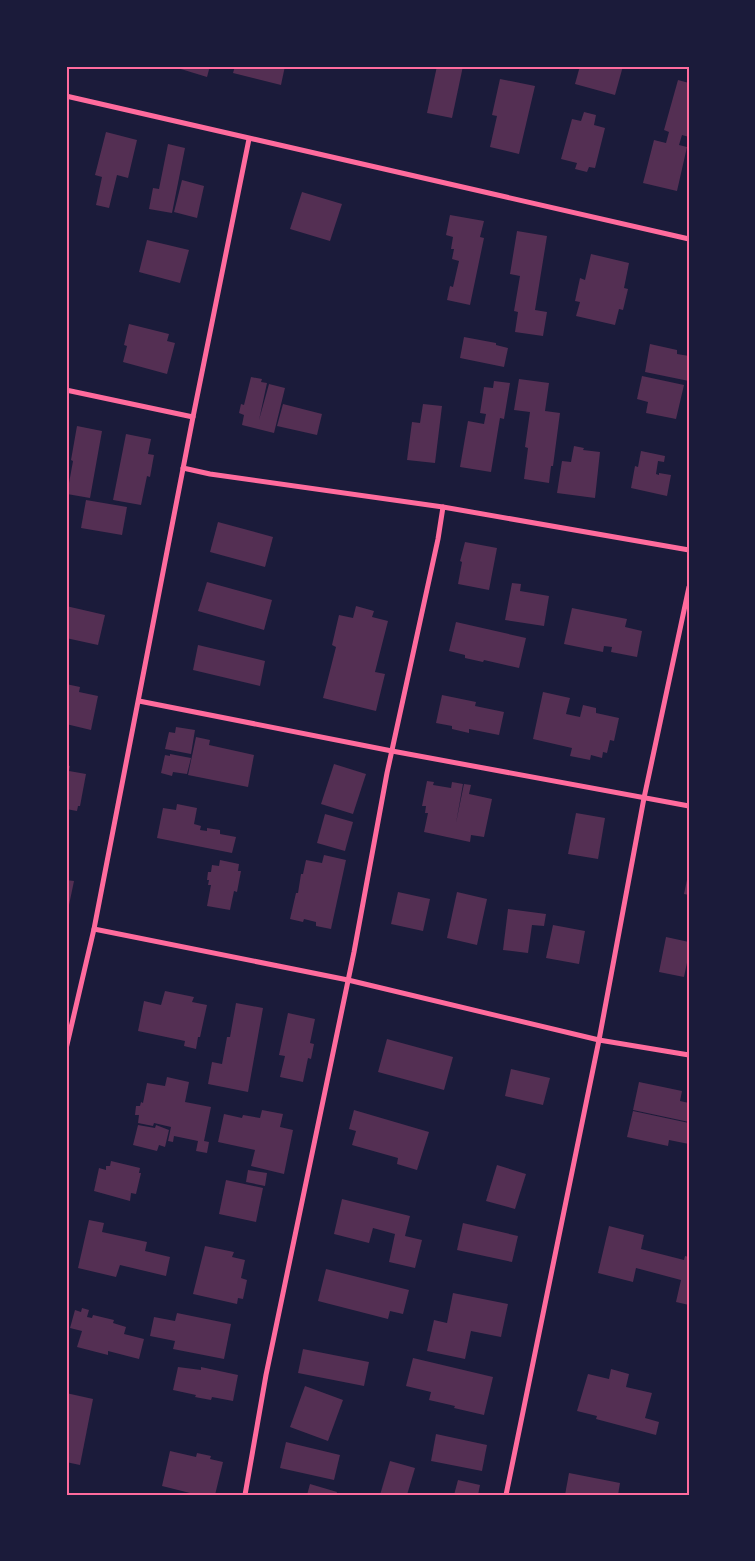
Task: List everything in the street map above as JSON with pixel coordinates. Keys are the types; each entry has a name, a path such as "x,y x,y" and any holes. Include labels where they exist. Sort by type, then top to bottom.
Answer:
{"street":[{"path":"66,96 689,239"},
{"path":"66,1049 94,928 249,138"},
{"path":"66,390 193,418"},
{"path":"183,468 210,474 443,508 689,550"},
{"path":"245,1495 268,1366 443,508"},
{"path":"506,1495 599,1040 644,798 689,587"},
{"path":"139,701 392,751 689,806"},
{"path":"94,928 348,980 599,1040 689,1055"}],"building":[{"path":"171,66 210,66 207,77"},
{"path":"235,66 285,66 281,85 233,73"},
{"path":"437,66 463,66 452,118 427,113"},
{"path":"580,66 623,66 615,95 575,84"},
{"path":"500,79 535,86 519,154 490,147 497,116 492,115"},
{"path":"678,80 689,83 689,137 682,135 679,145 687,147 677,191 643,183 654,140 666,143 669,132 664,130"},
{"path":"584,112 596,115 594,125 605,128 595,168 589,167 587,172 575,169 577,163 561,159 572,119 581,121"},
{"path":"106,132 137,140 128,178 117,175 109,208 96,205 102,177 95,175"},
{"path":"168,144 185,148 172,213 149,209 153,188 159,189"},
{"path":"182,180 204,186 197,218 174,212"},
{"path":"302,192 342,204 330,241 290,229"},
{"path":"450,215 484,221 480,237 484,238 470,305 447,300 450,286 453,287 459,261 452,259 454,249 451,249 453,237 446,235"},
{"path":"517,231 547,236 535,310 547,312 543,336 515,332 518,312 514,311 520,276 510,274"},
{"path":"147,240 189,250 180,283 139,272"},
{"path":"591,254 629,263 624,288 628,289 623,310 619,309 615,325 576,316 580,302 575,301 580,278 585,280"},
{"path":"129,324 169,334 167,341 175,343 167,374 123,362 127,346 124,345"},
{"path":"464,337 496,343 496,345 508,348 504,367 460,358"},
{"path":"650,344 677,350 677,354 689,356 689,381 645,372"},
{"path":"642,376 684,385 676,419 646,413 648,402 637,399"},
{"path":"251,377 262,379 261,382 267,383 259,420 269,384 285,388 274,433 242,425 244,415 239,413 241,404 244,405"},
{"path":"519,379 549,383 545,411 560,413 549,483 524,479 528,448 525,447 530,412 514,410"},
{"path":"494,381 510,383 504,419 500,418 491,472 460,467 468,421 484,424 486,414 480,413 484,387 493,388"},
{"path":"283,404 322,414 317,435 277,426"},
{"path":"423,404 442,406 435,463 407,460 412,422 420,423"},
{"path":"77,426 102,431 90,498 67,494"},
{"path":"126,434 151,439 148,454 154,455 150,477 147,476 141,505 113,500"},
{"path":"574,446 584,448 583,450 600,452 595,498 557,493 562,461 571,462"},
{"path":"641,451 665,456 664,462 658,461 656,474 671,475 667,496 631,488 635,466 638,467"},
{"path":"86,500 127,507 122,535 81,528"},
{"path":"218,522 273,537 265,567 210,552"},
{"path":"465,542 497,548 489,590 458,584 462,562 460,561"},
{"path":"207,582 272,600 264,630 198,611"},
{"path":"512,583 521,584 520,591 549,596 544,626 505,620"},
{"path":"66,606 105,615 98,645 66,638"},
{"path":"356,606 374,611 372,617 388,621 375,672 385,674 376,711 323,698 336,647 332,645 339,615 353,618"},
{"path":"572,608 627,619 625,627 642,631 637,657 611,652 612,647 604,646 603,652 564,644"},
{"path":"456,622 526,638 519,668 465,658 465,655 449,651"},
{"path":"198,645 265,661 260,686 193,670"},
{"path":"66,684 80,687 79,692 98,696 91,730 66,724"},
{"path":"543,692 570,698 566,714 580,717 583,705 596,708 596,713 619,718 614,741 610,740 607,753 603,752 602,758 591,755 590,760 570,756 572,748 533,739"},
{"path":"442,695 476,702 475,706 504,712 499,735 469,729 469,733 452,729 452,726 436,723"},
{"path":"176,727 195,730 191,754 165,749 169,732 175,733"},
{"path":"196,737 210,740 209,745 254,755 248,787 188,775"},
{"path":"170,754 191,758 187,774 173,772 172,776 161,773 165,755 170,756"},
{"path":"334,764 366,774 353,814 321,804"},
{"path":"66,765 70,766 69,771 86,774 80,806 78,806 77,811 66,809"},
{"path":"427,781 434,782 433,785 451,788 452,782 463,784 456,823 464,784 471,785 469,794 492,799 484,837 471,835 470,842 424,832 428,813 425,813 426,806 422,806"},
{"path":"177,804 197,808 194,824 201,826 200,830 207,831 207,828 220,830 220,834 236,837 232,853 157,838 163,808 176,810"},
{"path":"576,813 605,818 598,859 568,854"},
{"path":"325,814 353,822 345,851 317,843"},
{"path":"324,855 346,860 331,929 316,926 316,922 304,919 303,922 290,919 306,860 322,863"},
{"path":"220,860 239,864 238,871 241,871 237,892 234,891 230,910 207,906 211,885 208,885 208,872 211,872 212,865 219,866"},
{"path":"689,875 689,895 684,894"},
{"path":"66,880 74,881 69,905 66,904"},
{"path":"398,892 430,899 423,931 391,924"},
{"path":"457,892 487,899 477,945 447,938"},
{"path":"508,909 546,914 544,926 532,925 528,953 503,950"},
{"path":"553,925 585,931 579,964 546,958"},
{"path":"666,937 689,942 689,953 684,977 659,972"},
{"path":"165,991 194,997 192,1002 207,1005 196,1049 184,1046 185,1041 138,1031 144,1001 161,1005"},
{"path":"236,1003 263,1008 248,1092 208,1084 212,1062 222,1064 227,1037 230,1037"},
{"path":"288,1013 315,1019 310,1043 314,1044 311,1059 308,1058 303,1082 280,1077 285,1056 279,1055"},
{"path":"387,1039 453,1057 444,1090 378,1072"},
{"path":"511,1069 550,1078 543,1105 505,1096"},
{"path":"167,1077 189,1082 185,1102 211,1107 204,1141 209,1142 207,1153 196,1151 198,1141 174,1136 173,1142 168,1141 171,1127 154,1123 153,1126 138,1123 139,1115 135,1115 136,1106 140,1106 141,1102 143,1103 147,1083 165,1086"},
{"path":"639,1082 682,1091 680,1101 689,1103 689,1122 633,1110"},
{"path":"262,1110 283,1114 280,1127 293,1130 284,1174 251,1166 255,1150 218,1142 224,1114 242,1118 243,1115 260,1118"},
{"path":"354,1110 429,1132 417,1170 397,1164 398,1158 352,1145 356,1131 349,1129"},
{"path":"633,1111 689,1123 689,1144 669,1140 668,1146 627,1137"},
{"path":"138,1125 155,1128 156,1125 169,1130 165,1147 159,1145 157,1151 133,1145"},
{"path":"111,1161 140,1168 139,1173 141,1173 136,1194 131,1193 130,1201 94,1191 99,1168 106,1170 106,1166 110,1166"},
{"path":"497,1165 526,1174 515,1209 486,1201"},
{"path":"248,1170 267,1173 265,1186 246,1182"},
{"path":"226,1180 263,1188 256,1222 219,1214"},
{"path":"342,1199 410,1216 405,1236 422,1240 415,1268 389,1262 395,1234 373,1228 369,1243 334,1234"},
{"path":"89,1220 104,1223 102,1232 147,1242 145,1251 170,1257 166,1276 120,1265 116,1277 78,1268"},
{"path":"463,1223 518,1236 512,1262 457,1250"},
{"path":"609,1226 644,1235 641,1249 684,1260 685,1256 689,1257 689,1305 676,1302 681,1280 636,1268 633,1282 598,1273"},
{"path":"205,1246 234,1252 232,1257 245,1260 241,1278 247,1280 243,1299 238,1298 237,1304 193,1294"},
{"path":"326,1269 409,1290 403,1314 390,1311 388,1319 318,1301"},
{"path":"453,1293 508,1304 501,1337 471,1331 465,1359 427,1351 434,1320 447,1323"},
{"path":"82,1308 89,1310 87,1317 92,1318 93,1315 114,1320 113,1323 126,1327 124,1334 144,1339 139,1359 108,1351 108,1355 77,1347 82,1331 70,1328 75,1310 81,1312"},
{"path":"177,1313 231,1324 224,1359 173,1349 175,1341 150,1336 154,1317 175,1321"},
{"path":"303,1349 369,1362 364,1386 298,1373"},
{"path":"413,1358 493,1377 484,1415 429,1400 431,1392 406,1386"},
{"path":"178,1367 201,1370 201,1367 238,1375 233,1401 212,1397 211,1400 173,1390"},
{"path":"611,1369 629,1374 626,1387 652,1393 645,1418 659,1422 656,1435 596,1419 597,1416 577,1411 588,1374 609,1379"},
{"path":"305,1386 343,1400 328,1441 290,1427"},
{"path":"66,1393 93,1399 80,1465 66,1462"},
{"path":"436,1434 487,1445 482,1471 431,1461"},
{"path":"286,1442 340,1455 334,1480 280,1468"},
{"path":"170,1451 196,1457 197,1453 211,1456 210,1459 223,1462 215,1495 198,1495 162,1486"},
{"path":"390,1461 415,1468 407,1495 380,1495"},
{"path":"569,1473 620,1483 618,1495 565,1495"},
{"path":"458,1480 480,1485 478,1495 454,1495"},
{"path":"310,1484 337,1492 336,1495 307,1495"}]}
